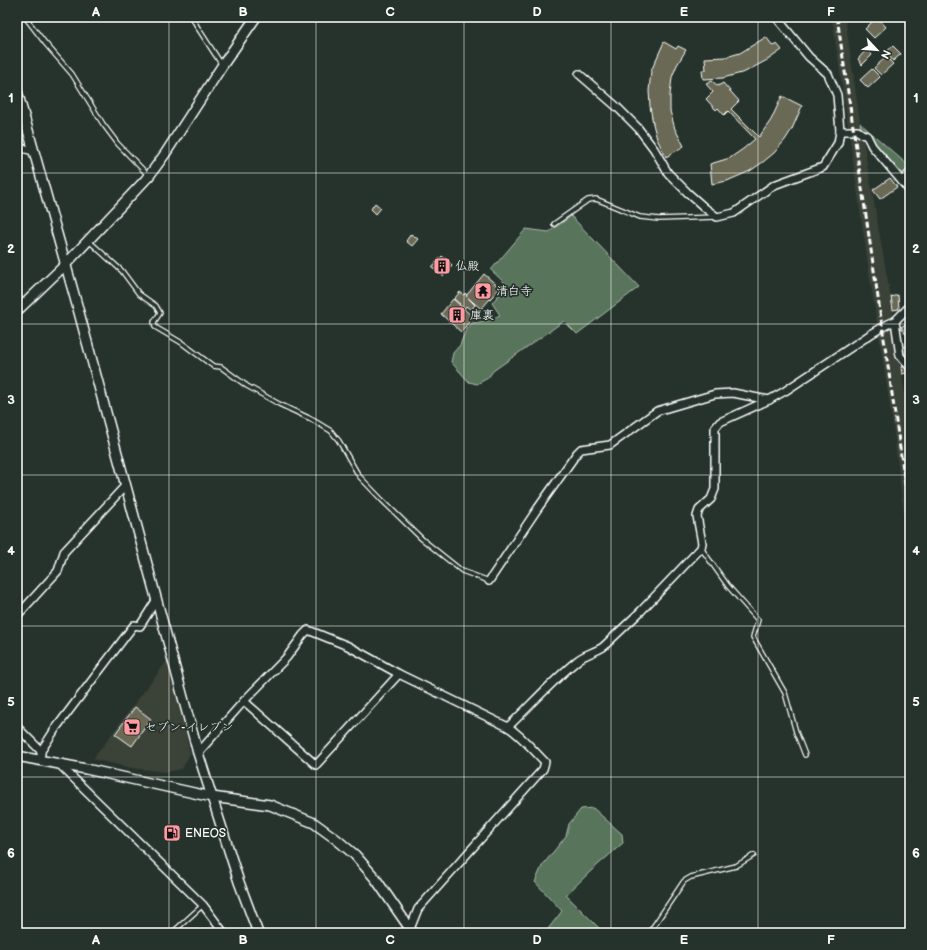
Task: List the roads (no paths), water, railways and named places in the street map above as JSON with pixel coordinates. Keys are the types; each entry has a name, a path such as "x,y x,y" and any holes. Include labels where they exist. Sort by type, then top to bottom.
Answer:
{"street":[{"path":"17,311 65,265 149,176 256,17"},
{"path":"579,74 638,128 654,149 668,173 688,193 717,217 734,212 774,185 823,167 838,143 840,131 837,95 828,74 809,56 776,17"},
{"path":"17,91 77,305 198,752 239,882 258,933"},
{"path":"840,131 858,132 867,136 872,146 910,191"},
{"path":"17,148 34,151"},
{"path":"902,181 910,173"},
{"path":"508,727 579,658 596,652 603,647 641,611 701,548 702,543 697,516 699,510 711,499 715,489 715,428 720,422 769,400 785,391 894,321 910,306"},
{"path":"894,321 900,356 910,367"},
{"path":"489,581 538,508 581,449 610,445 657,411 715,394 733,392 769,400"},
{"path":"17,616 58,571 64,552 126,485"},
{"path":"41,761 41,751 56,728 134,625 140,626 157,599"},
{"path":"198,752 210,741 244,701 287,657 302,635 308,630 348,646 399,674 508,727 517,733 545,762 543,769 418,909 410,932"},
{"path":"244,701 316,765 399,674"},
{"path":"17,727 41,751"},
{"path":"17,756 212,797 270,805 314,823 355,855 375,878 410,932"},
{"path":"60,765 203,905 224,933"}],"lane":[{"path":"26,17 45,43 72,74 103,124 118,144 149,176"},
{"path":"192,17 222,66"},
{"path":"554,224 588,200 596,199 640,217 659,219 717,217"},
{"path":"88,240 122,271 139,294 156,306 160,313 154,322 155,327 182,343 213,366 221,367 279,404 311,419 331,431 339,441 359,476 422,539 462,571 489,581"},
{"path":"701,548 728,586 758,620 753,638 785,693 796,732 806,755"},
{"path":"652,933 650,930 684,881 691,877 736,866 754,855"},
{"path":"172,933 203,905"}],"railway":[{"path":"837,17 910,517"}],"place":[{"name":"仏殿","path":"442,266"},
{"name":"清白寺","path":"483,291"},
{"name":"庫裏","path":"457,315"},
{"name":"セブン-イレブン","path":"132,727"},
{"name":"ENEOS","path":"172,833"}]}
